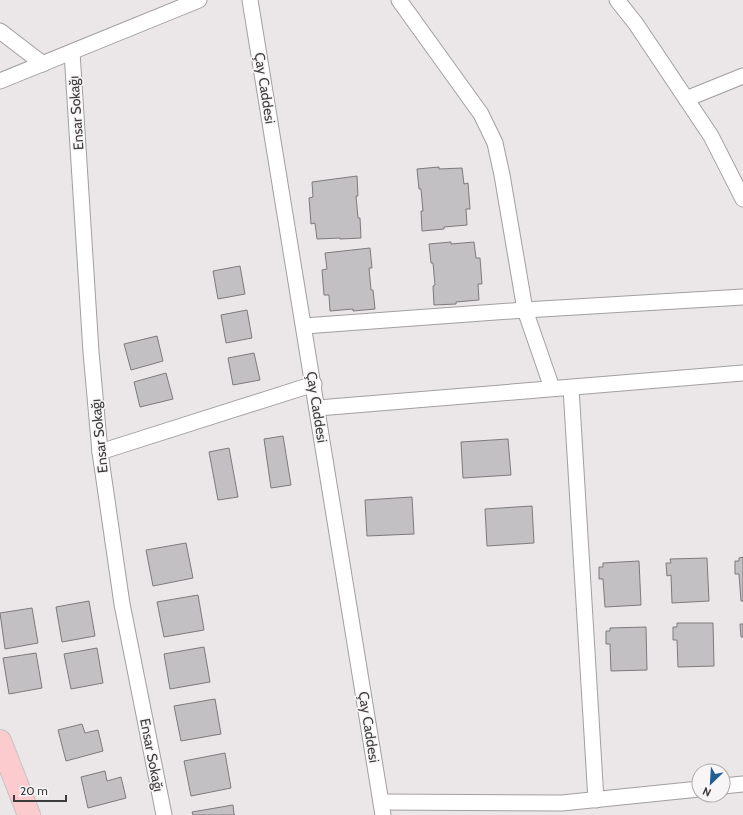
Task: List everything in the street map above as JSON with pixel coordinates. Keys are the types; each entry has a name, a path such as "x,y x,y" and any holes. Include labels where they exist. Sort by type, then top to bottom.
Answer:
{"main road":[{"path":"0,741 29,815"}],"street":[{"path":"0,81 199,0"},
{"name":"Çay Caddesi","path":"250,0 318,408 382,808"},
{"path":"399,0 481,114 495,143 502,175 525,310 552,388"},
{"path":"616,0 636,24 710,136 743,198"},
{"path":"0,31 43,64"},
{"name":"Ensar Sokağı","path":"72,52 90,352 100,452 122,604 164,815"},
{"path":"686,99 743,76"},
{"path":"304,326 525,310 743,297"},
{"path":"318,408 743,373"},
{"path":"100,452 314,384"},
{"path":"571,388 596,800"},
{"path":"731,785 743,784"},
{"path":"382,808 562,803 691,790"}],"building":[{"path":"439,167 439,169 462,168 464,184 468,183 470,209 466,209 467,225 422,231 421,211 423,211 417,169"},
{"path":"357,176 358,196 356,196 358,218 360,218 361,238 317,239 315,223 311,224 309,198 313,197 312,182"},
{"path":"451,242 451,244 474,242 476,258 480,258 482,284 478,284 479,300 456,302 456,304 434,305 433,286 435,285 433,263 431,263 429,244"},
{"path":"370,248 372,268 369,268 371,290 373,290 375,309 330,311 329,295 324,295 322,270 327,269 325,253"},
{"path":"240,266 245,294 218,299 213,271"},
{"path":"247,310 252,338 226,343 221,315"},
{"path":"157,336 163,361 131,370 124,344"},
{"path":"254,353 260,380 233,385 228,358"},
{"path":"166,373 173,399 140,407 134,382"},
{"path":"283,436 291,485 271,488 264,439"},
{"path":"508,439 511,475 463,478 461,442"},
{"path":"229,448 238,497 218,500 209,452"},
{"path":"412,497 414,534 367,536 365,500"},
{"path":"532,506 534,543 487,546 485,509"},
{"path":"186,543 193,578 153,586 146,550"},
{"path":"743,557 743,601 741,601 739,574 735,574 735,561 739,561 739,558"},
{"path":"707,558 709,601 672,603 671,575 667,576 666,563 671,563 670,559"},
{"path":"639,561 641,605 605,607 603,579 599,579 599,567 603,567 603,563"},
{"path":"198,595 204,630 164,637 157,602"},
{"path":"89,601 95,636 62,642 56,607"},
{"path":"32,608 38,643 5,649 0,613"},
{"path":"677,623 713,623 714,666 678,667 677,640 673,640 673,627 677,627"},
{"path":"740,624 743,624 743,637 741,637"},
{"path":"646,627 647,670 611,671 610,644 606,644 606,631 610,631 610,628"},
{"path":"204,647 210,682 170,689 164,654"},
{"path":"97,648 103,683 71,689 64,654"},
{"path":"36,653 42,688 9,694 3,658"},
{"path":"215,699 221,734 181,741 174,706"},
{"path":"82,724 85,733 98,730 103,751 66,761 58,730"},
{"path":"225,753 231,788 191,796 184,761"},
{"path":"105,771 107,781 121,777 126,798 88,808 81,777"},
{"path":"233,805 235,815 193,815 192,812"}]}
